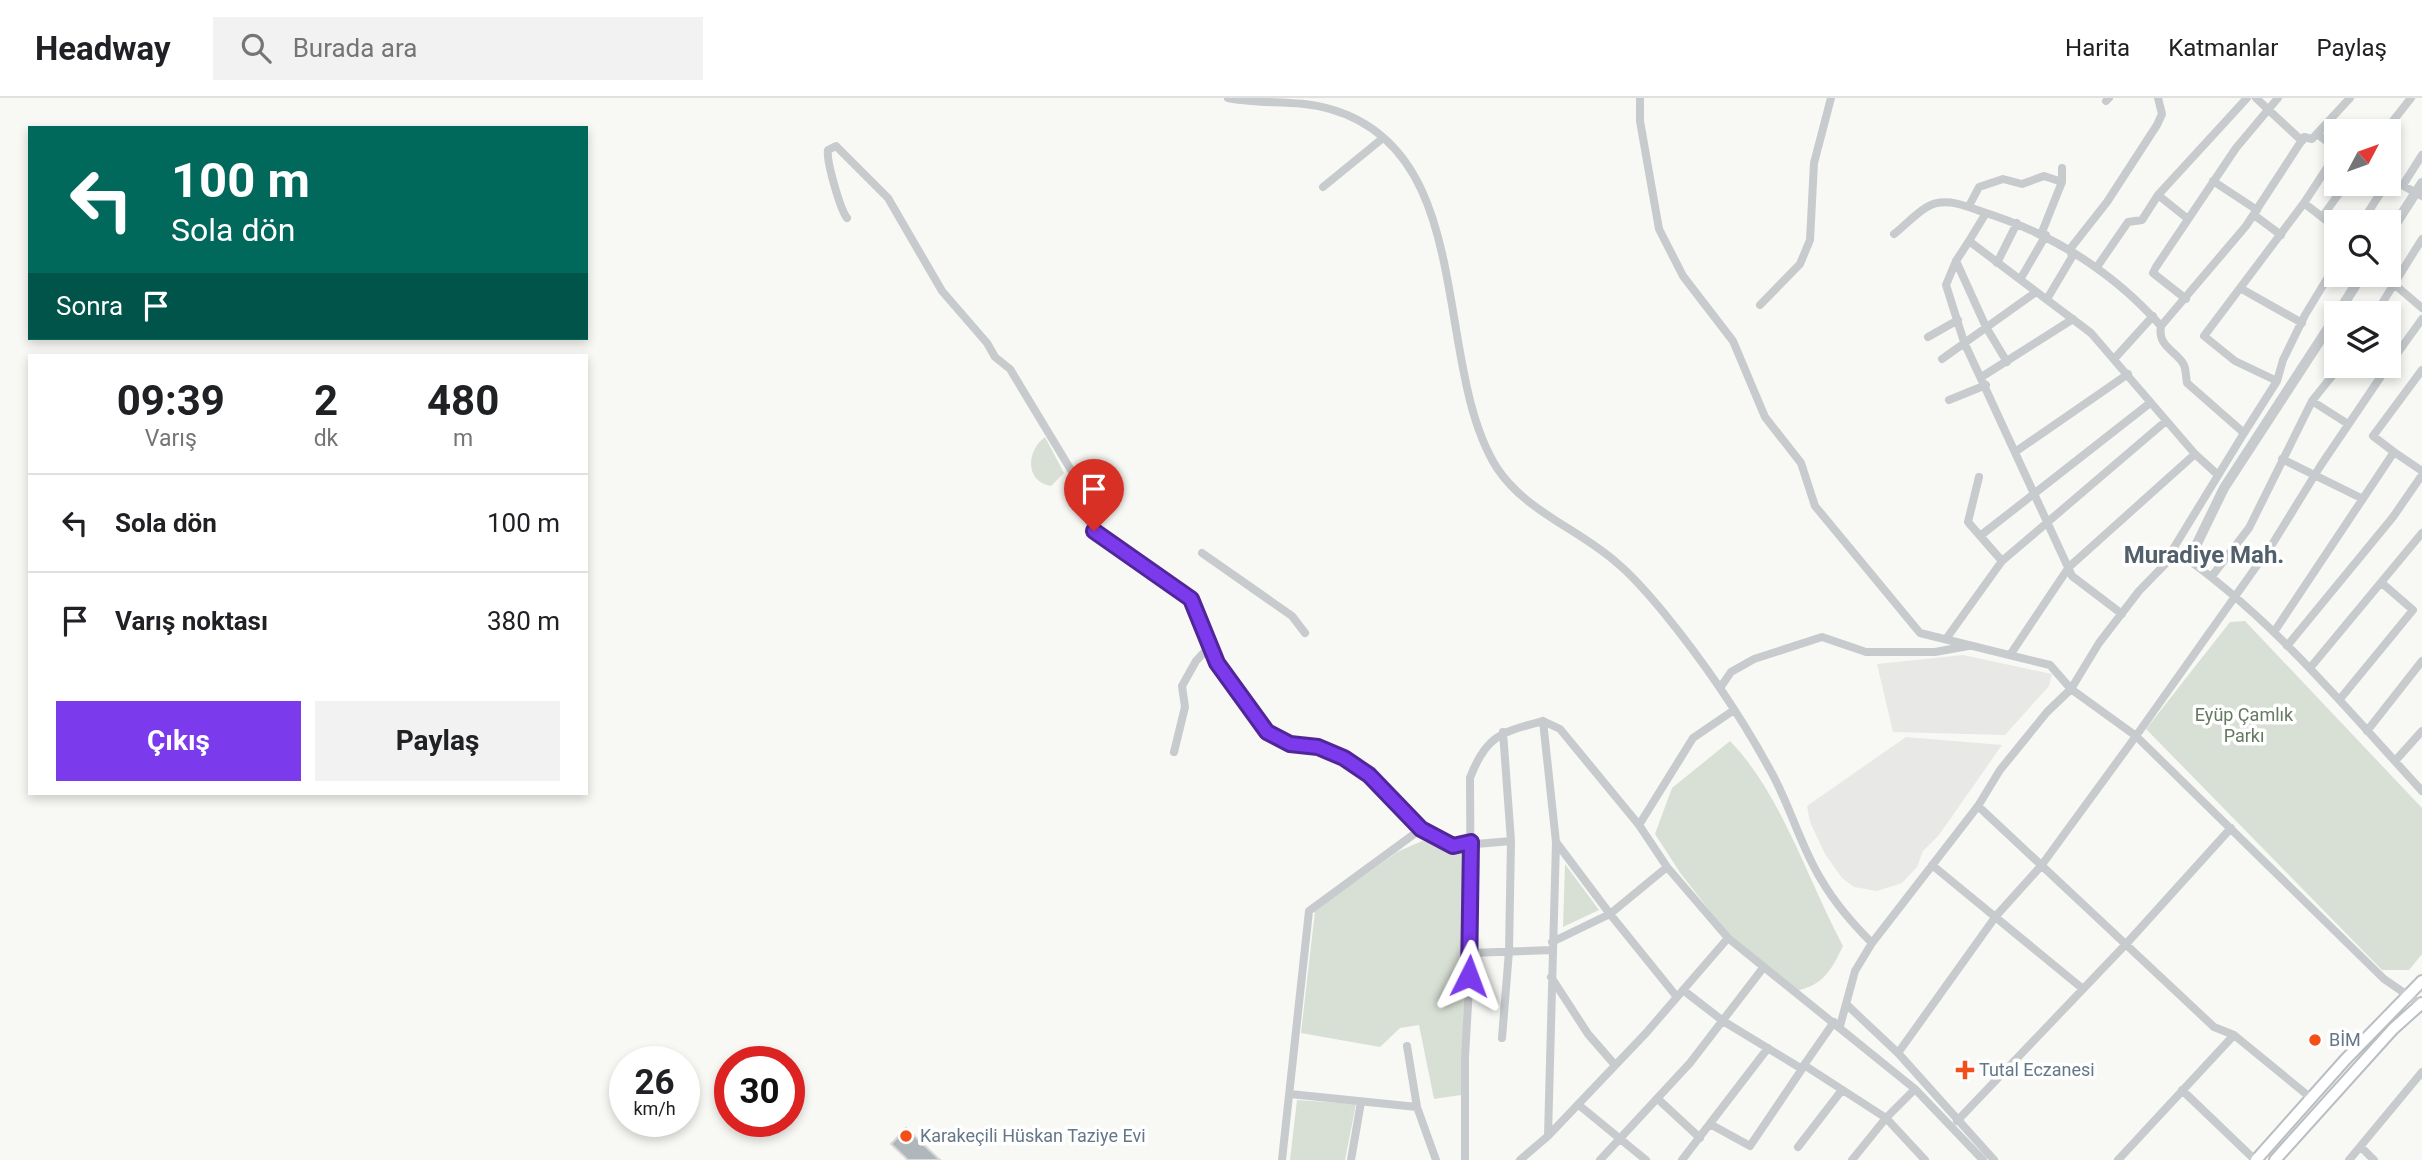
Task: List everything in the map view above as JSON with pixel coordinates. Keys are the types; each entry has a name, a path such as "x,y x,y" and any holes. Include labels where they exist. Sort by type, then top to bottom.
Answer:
{"main road":[{"path":"2256,1160 2422,981"},
{"path":"2275,1160 2393,1029 2422,1004"}],"street":[{"path":"1228,98 1330,109 1383,138 1402,156 1417,180 1450,284 1468,397 1481,436 1498,469 1523,498 1617,562 1662,611 1720,688 1771,769 1820,879 1845,915 1872,943"},
{"path":"1640,98 1640,121 1659,229 1683,276 1733,341 1765,417 1801,463 1815,506 1920,633 2050,665 2071,689 2136,736 2385,979 2422,1004"},
{"path":"1760,305 1800,264 1810,240 1814,163 1832,98"},
{"path":"2070,249 2107,202 2157,125 2162,114 2158,98"},
{"path":"2097,267 2128,222 2142,220 2158,195 2247,98"},
{"path":"2256,98 2269,107 2302,141"},
{"path":"2186,299 2154,273 2213,181 2278,98"},
{"path":"2244,433 2187,383 2184,365 2167,350 2160,334 2161,327 2255,212 2304,137 2310,139 2316,134 2350,98"},
{"path":"2394,119 2411,98"},
{"path":"2316,134 2324,140"},
{"path":"1323,187 1383,138"},
{"path":"847,218 839,207 834,175 826,158 828,150 836,146 888,198 942,291 987,343 995,357 1010,369 1074,475 1086,515 1094,531 1191,599 1210,646 1235,690 1267,732 1290,744 1318,747 1358,766 1421,829 1453,846 1471,842 1511,841"},
{"path":"2419,194 2403,185 2422,155"},
{"path":"2021,278 2044,234 2062,182 2062,168"},
{"path":"2277,381 2235,361 2204,336 2281,235 2324,172"},
{"path":"1969,206 1979,187 2003,179 2022,184 2044,176 2062,182"},
{"path":"2213,181 2281,235"},
{"path":"2401,218 2419,194 2422,183"},
{"path":"2158,195 2188,219"},
{"path":"2304,203 2322,217 2337,196"},
{"path":"1894,234 1931,204 1951,202 1969,206 2044,234 2070,249 2097,267 2161,327"},
{"path":"1986,213 1956,261 1947,285 1965,342 2033,495 2048,518 2072,576 2084,588 2122,614"},
{"path":"1997,263 2017,223"},
{"path":"2401,273 2422,239"},
{"path":"1969,242 2073,319 2115,358 2150,403 2195,454 2218,475"},
{"path":"2047,299 2072,257 2070,249"},
{"path":"1956,261 1986,327 2007,362"},
{"path":"2324,285 2283,360 2277,381 2173,549 2212,576 2274,632 2340,699 2422,791"},
{"path":"2398,287 2422,308"},
{"path":"2240,288 2302,323"},
{"path":"1942,359 2036,292"},
{"path":"2115,358 2152,317"},
{"path":"1949,400 1984,381 2007,362 2073,319"},
{"path":"2401,349 2422,319"},
{"path":"1928,337 1958,320"},
{"path":"2189,560 2224,488 2324,334"},
{"path":"2287,646 2393,517 2422,473 2373,436 2422,370"},
{"path":"2015,452 2128,374"},
{"path":"2212,576 2249,528 2312,401 2330,378"},
{"path":"1898,1053 1996,916 2041,866 2136,736 2273,543 2348,424 2381,378"},
{"path":"2312,401 2348,424"},
{"path":"1980,536 2150,403"},
{"path":"1946,639 2002,561 2048,518 2166,421"},
{"path":"2274,632 2394,452"},
{"path":"2010,655 2069,567 2195,454"},
{"path":"2282,459 2361,498"},
{"path":"1979,477 1968,523 2002,561"},
{"path":"2310,668 2383,584 2422,534"},
{"path":"1710,1124 1750,1146 1803,1067 1837,1024 1855,971 1872,943 1978,806 2000,770 2047,712 2071,689 2099,643 2177,552"},
{"path":"1202,553 1292,616 1305,634"},
{"path":"2340,699 2413,610 2383,584"},
{"path":"1720,688 1731,672 1754,659 1822,638 1866,652 1934,652 1971,645"},
{"path":"1174,752 1185,707 1182,686 1196,661 1210,646"},
{"path":"2367,731 2422,661"},
{"path":"1639,825 1693,738 1734,710"},
{"path":"1543,720 1556,842 1548,1136"},
{"path":"1465,1160 1465,1057 1471,953 1470,778 1479,754 1489,741 1503,732 1543,720 1560,729 1639,825 1667,867 1728,938 1915,1088 1983,1160"},
{"path":"2395,761 2422,731"},
{"path":"1503,732 1511,841 1509,951 1503,1038"},
{"path":"2414,782 2422,775"},
{"path":"1978,806 2214,1027 2234,1035 2311,1098"},
{"path":"1957,1121 2127,943 2231,828"},
{"path":"1282,1160 1309,911 1421,829"},
{"path":"1556,842 1610,914 1680,994 1885,1118 1925,1160"},
{"path":"1931,865 2083,989"},
{"path":"1471,953 1552,946 1610,914 1667,867"},
{"path":"1520,1160 1580,1106 1728,938"},
{"path":"1600,1160 1659,1100 1763,968"},
{"path":"1551,977 1588,1034 1615,1065"},
{"path":"1846,1004 1898,1053 1994,1160"},
{"path":"2118,1160 2234,1035"},
{"path":"1407,1046 1417,1107 1436,1160"},
{"path":"1682,1160 1768,1048"},
{"path":"2349,1160 2422,1072"},
{"path":"1852,1160 1885,1118 1915,1088"},
{"path":"1798,1147 1842,1090"},
{"path":"2182,1090 2256,1160"},
{"path":"1290,1094 1417,1107"},
{"path":"1659,1100 1700,1138"},
{"path":"1350,1160 1361,1102"},
{"path":"1580,1106 1646,1160"},
{"path":"2361,1147 2374,1160"}],"shaded area":[{"path":"1963,655 2052,674 2049,686 2005,735 1893,732 1877,664"},
{"path":"1906,737 2002,745 1939,835 1923,851 1917,867 1902,883 1877,891 1854,887 1842,878 1825,854 1810,822 1807,806"}],"green space":[{"path":"1045,437 1064,473 1051,486 1036,479 1031,465 1034,450"},
{"name":"Eyüp Çamlık Parkı","path":"2245,621 2422,808 2422,954 2409,970 2382,970 2146,729 2230,622"},
{"path":"1730,741 1748,762 1779,812 1843,946 1820,981 1796,991 1732,939 1681,874 1655,834 1672,788"},
{"path":"1422,841 1465,852 1467,967 1461,1095 1434,1099 1419,1025 1400,1028 1380,1047 1301,1033 1315,911 1397,852"},
{"path":"1565,864 1599,910 1563,927"},
{"path":"1297,1100 1356,1104 1345,1160 1290,1160"}],"building":[{"name":"Karakeçili Hüskan Taziye Evi","path":"906,1128 940,1160 908,1160 891,1144"}],"place":[{"name":"BİM","path":"2315,1040"},
{"name":"Tutal Eczanesi","path":"1965,1070"},
{"name":"Karakeçili Hüskan Taziye Evi","path":"906,1136"}],"district":[{"name":"Muradiye Mah.","path":"2204,555"}],"route":[{"path":"1094,531 1191,599 1217,663 1267,732 1290,744 1318,747 1344,758 1369,775 1421,829 1453,846 1471,842 1469,976"}]}
